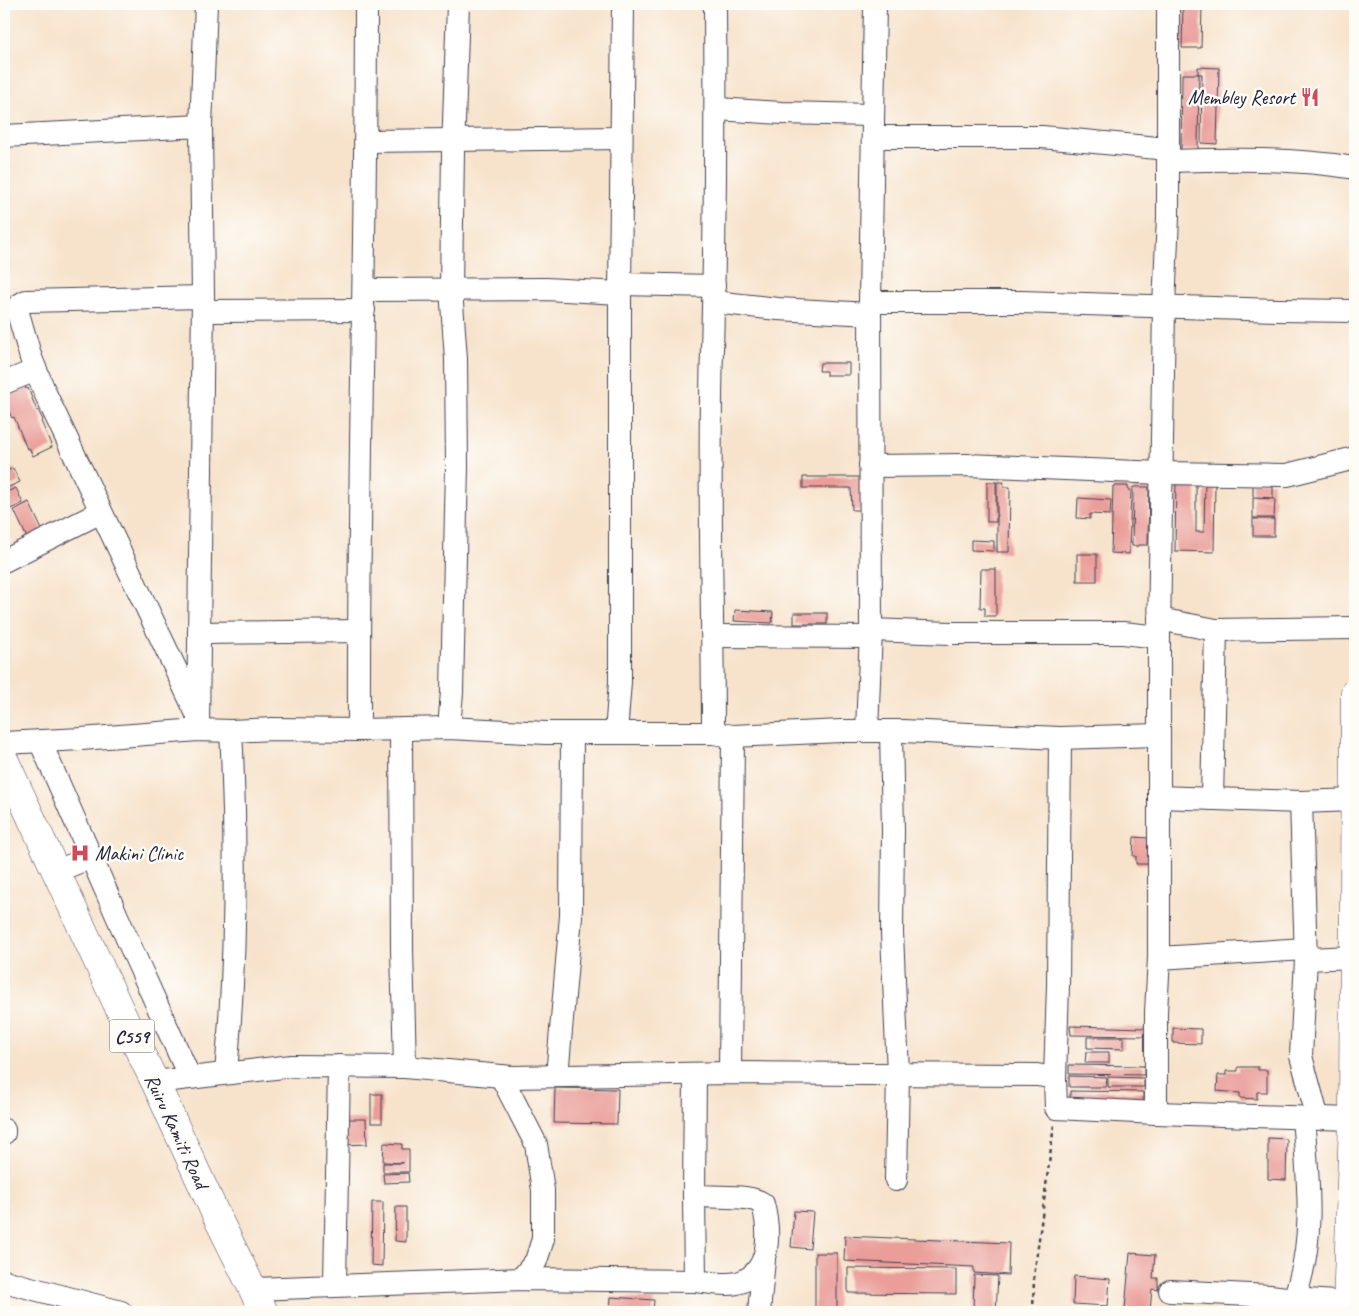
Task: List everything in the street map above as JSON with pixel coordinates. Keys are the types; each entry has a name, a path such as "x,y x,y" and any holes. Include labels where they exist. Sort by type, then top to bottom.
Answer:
{"main road":[{"path":"1347,1307 1353,1119 1355,692"},
{"name":"Ruiru Kamiti Road","path":"4,759 216,1215 259,1300"}],"street":[{"path":"198,723 203,304 201,126 206,4"},
{"path":"359,730 358,631 364,300 366,4"},
{"path":"449,728 452,692 457,466 456,358 452,289 458,4"},
{"path":"616,734 620,672 620,289 623,4"},
{"path":"715,4 716,109 711,494 713,636 723,734 730,1073"},
{"path":"867,731 871,633 870,308 875,4"},
{"path":"1156,1113 1156,1012 1159,958 1159,628 1164,306 1168,217 1168,4"},
{"path":"716,109 782,113 873,126 1042,137 1216,160 1311,162 1355,168"},
{"path":"4,136 201,126"},
{"path":"366,141 621,138"},
{"path":"198,723 36,370 18,312 19,305 26,301 203,304 364,300 452,289 620,289 714,294 778,310 1021,302 1355,311"},
{"path":"4,383 36,370"},
{"path":"870,466 967,465 1162,473 1287,475 1355,458"},
{"path":"4,561 100,512"},
{"path":"713,636 871,633 1114,633 1159,628 1216,630 1355,628"},
{"path":"1212,799 1216,630"},
{"path":"199,633 358,631"},
{"path":"4,742 40,741 198,723 231,731 449,728 616,734 891,731 1060,738 1158,735"},
{"path":"401,730 402,948 405,1066"},
{"path":"226,1073 232,1006 235,871 231,731"},
{"path":"891,731 893,830 892,933 898,1073 896,1180"},
{"path":"557,1076 571,916 572,733"},
{"path":"1060,738 1056,1108 1310,1119 1353,1119"},
{"path":"40,741 190,1078"},
{"path":"1158,797 1301,802 1354,800"},
{"path":"1294,1299 1302,1279 1308,1241 1310,1119 1301,1056 1306,954 1301,802"},
{"path":"57,870 91,857"},
{"path":"1159,958 1306,954 1354,957"},
{"path":"155,1082 292,1066 405,1066 501,1076 898,1073 1037,1074 1055,1078"},
{"path":"335,1285 339,1066"},
{"path":"695,1074 695,1281"},
{"path":"501,1076 536,1144 543,1190 543,1239 536,1261 521,1279"},
{"path":"694,1195 706,1198 751,1198 763,1204 767,1221 767,1237 759,1312"},
{"path":"259,1300 335,1285 521,1279 695,1281 722,1284 738,1282 753,1275 764,1260"},
{"path":"4,1282 121,1312"},
{"path":"1170,1291 1270,1296 1347,1307"}],"path":[{"path":"1033,1312 1034,1277 1056,1108"}],"building":[{"path":"1183,4 1202,4 1201,48 1182,48"},
{"path":"1198,67 1219,68 1217,144 1201,143 1202,74 1198,74"},
{"path":"1182,74 1199,74 1198,150 1181,150"},
{"path":"820,363 849,363 849,375 826,375 826,371 819,371"},
{"path":"24,383 43,420 41,421 52,447 33,456 29,448 27,449 14,417 12,418 4,401 7,401 4,393"},
{"path":"13,468 20,482 4,489 4,472"},
{"path":"803,477 862,477 862,510 852,510 851,488 803,488"},
{"path":"1176,480 1196,481 1196,532 1204,532 1205,482 1215,482 1214,552 1175,551"},
{"path":"987,482 996,482 996,522 987,522"},
{"path":"997,482 1004,482 1003,487 1010,487 1009,552 997,552"},
{"path":"1253,482 1273,482 1273,498 1253,497"},
{"path":"1113,486 1128,486 1128,490 1131,490 1129,554 1111,553"},
{"path":"1133,487 1149,487 1148,545 1132,546"},
{"path":"16,488 23,503 4,512 4,493"},
{"path":"1078,498 1111,500 1110,515 1090,514 1090,519 1077,518"},
{"path":"1253,498 1275,499 1274,518 1253,518"},
{"path":"29,502 44,534 29,542 14,510"},
{"path":"1253,519 1274,519 1274,536 1253,536"},
{"path":"971,540 994,541 994,551 971,550"},
{"path":"1077,554 1097,554 1097,581 1077,581"},
{"path":"981,569 996,569 996,616 985,616 985,608 980,608"},
{"path":"735,610 773,612 772,623 734,621"},
{"path":"794,613 827,613 827,624 794,624"},
{"path":"1134,837 1149,838 1149,864 1136,864 1136,856 1133,856"},
{"path":"1070,1026 1147,1028 1147,1036 1071,1035"},
{"path":"1173,1028 1201,1029 1201,1044 1173,1043"},
{"path":"1087,1037 1124,1037 1124,1049 1087,1048"},
{"path":"1086,1052 1109,1052 1109,1063 1085,1063"},
{"path":"1069,1065 1144,1066 1144,1075 1069,1074"},
{"path":"1238,1067 1258,1067 1258,1070 1267,1070 1267,1092 1257,1092 1257,1099 1240,1098 1240,1093 1217,1091 1218,1075 1226,1075 1226,1071 1238,1071"},
{"path":"1069,1076 1107,1077 1106,1087 1069,1087"},
{"path":"1108,1077 1144,1078 1144,1087 1108,1087"},
{"path":"555,1088 618,1089 617,1124 554,1123"},
{"path":"1070,1091 1143,1092 1143,1103 1070,1102"},
{"path":"371,1094 382,1094 382,1123 371,1123"},
{"path":"344,1119 366,1119 367,1144 344,1145"},
{"path":"1268,1138 1287,1139 1286,1180 1268,1179"},
{"path":"384,1143 402,1144 402,1149 409,1149 409,1172 383,1172 383,1163 403,1163 383,1162"},
{"path":"408,1173 409,1182 384,1183 383,1174"},
{"path":"372,1202 383,1202 382,1266 371,1265"},
{"path":"396,1207 406,1207 406,1242 395,1241"},
{"path":"794,1211 813,1212 810,1249 791,1247"},
{"path":"845,1236 1009,1243 1008,1275 974,1273 974,1267 844,1261"},
{"path":"815,1253 837,1253 837,1312 815,1312"},
{"path":"1130,1253 1155,1255 1153,1278 1158,1278 1158,1290 1152,1289 1150,1311 1125,1309"},
{"path":"848,1268 956,1269 956,1294 848,1293"},
{"path":"974,1275 998,1276 996,1312 973,1312"},
{"path":"1074,1276 1110,1279 1108,1306 1073,1304"},
{"path":"611,1297 654,1300 653,1312 610,1312"}],"place":[{"name":"Membley Resort","path":"1310,97"},
{"name":"Makini Clinic","path":"80,853"}]}
